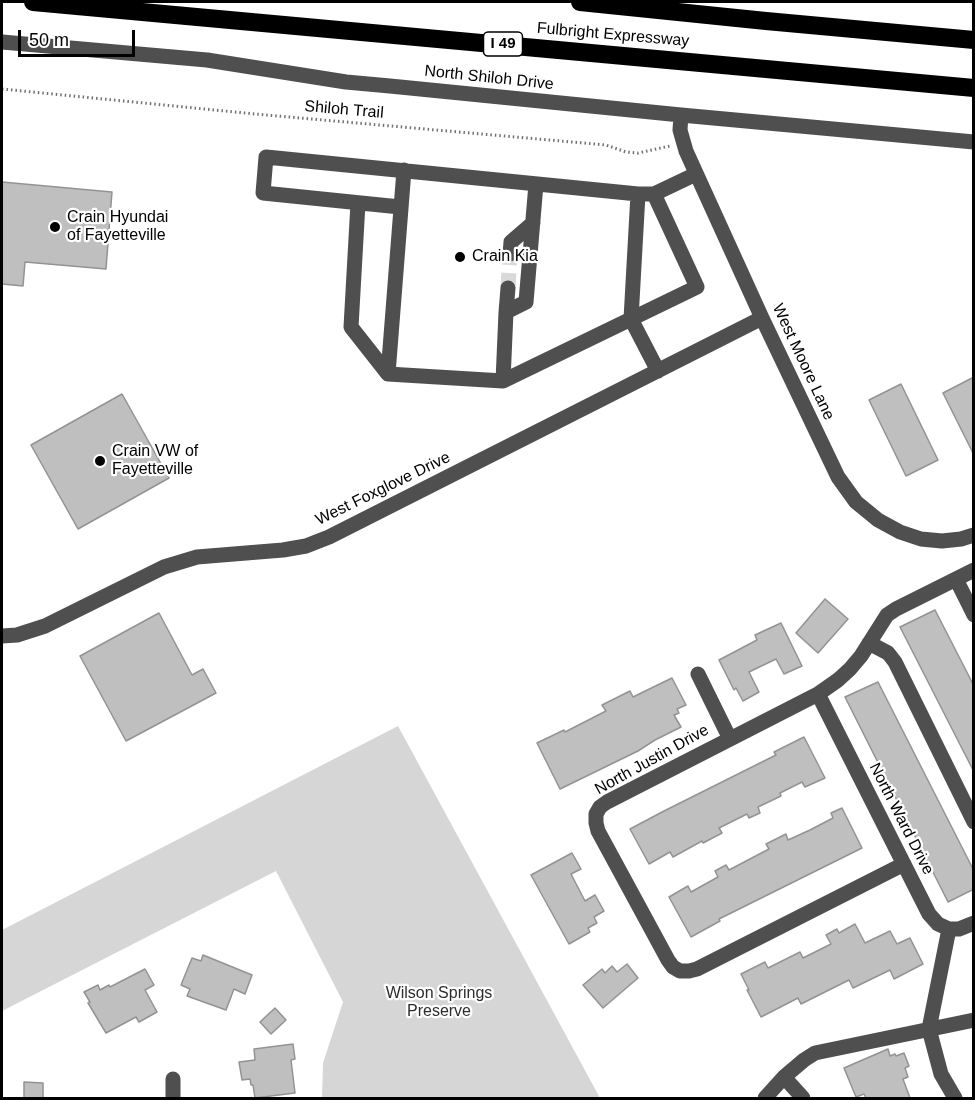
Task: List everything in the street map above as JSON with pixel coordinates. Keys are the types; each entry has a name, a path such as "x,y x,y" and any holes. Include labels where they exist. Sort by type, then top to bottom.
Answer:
{"highway":[{"name":"Fulbright Expressway","path":"33,2 974,88"},
{"name":"Fulbright Expressway","path":"580,2 974,39"}],"street":[{"name":"North Shiloh Drive","path":"2,42 207,60 346,82 974,142"},
{"name":"West Moore Lane","path":"681,115 680,130 686,151 838,477 856,502 878,520 900,532 921,539 942,541 974,535"},
{"path":"400,207 262,193 266,157 646,194 696,174"},
{"path":"388,374 404,170"},
{"path":"506,312 526,302 537,184"},
{"path":"358,203 351,327 388,374 503,381 697,287 646,194"},
{"path":"646,194 631,319 658,371"},
{"path":"510,254 511,242 533,223"},
{"path":"503,381 508,288"},
{"name":"West Foxglove Drive","path":"2,636 17,635 45,626 164,567 197,557 283,550 306,546 329,537 762,318"},
{"name":"North Justin Drive","path":"904,864 697,969 680,971 668,960 598,831 596,814 607,802 818,694 850,669 887,615 974,570"},
{"path":"956,579 974,615"},
{"path":"869,643 888,653 895,662 974,822"},
{"path":"698,674 730,739"},
{"name":"North Ward Drive","path":"818,694 929,914 938,924 949,928"},
{"path":"954,1098 941,1074 929,1029 949,928 959,929 974,923"},
{"path":"765,1098 784,1077 815,1053 974,1020"},
{"path":"784,1077 803,1098"},
{"path":"173,1080 173,1098"}],"path":[{"name":"Shiloh Trail","path":"2,89 235,113 606,145 626,152 638,153 683,143"}],"green space":[{"name":"Wilson Springs Preserve","path":"398,726 600,1098 322,1098 323,1063 343,1002 276,871 2,1011 2,930"}],"building":[{"name":"Crain Hyundai of Fayetteville","path":"2,182 112,192 106,269 25,262 23,286 2,284"},
{"path":"974,377 974,455 943,393"},
{"path":"901,384 938,460 906,476 869,400"},
{"name":"Crain VW of Fayetteville","path":"122,394 169,478 78,529 31,445"},
{"path":"825,599 848,619 818,653 796,633"},
{"path":"935,610 974,686 974,772 900,627"},
{"path":"159,613 192,675 203,669 216,693 126,741 80,656"},
{"path":"781,623 802,666 784,674 776,659 749,672 759,692 743,701 736,688 734,690 719,660 757,640 755,635"},
{"path":"672,678 686,705 677,709 679,713 674,715 681,727 560,789 537,743 564,730 565,732 606,711 602,705 630,691 633,697"},
{"path":"878,682 974,871 974,889 948,902 845,697"},
{"path":"804,737 825,778 805,787 802,782 758,807 760,813 749,818 747,814 719,828 722,833 703,843 702,841 673,857 670,852 649,864 630,829 776,755 774,752"},
{"path":"842,808 862,848 719,919 720,921 691,937 669,897 688,886 691,892 718,877 715,871 726,865 729,870 769,849 766,844 786,834 788,840 810,830 833,818 831,813"},
{"path":"572,853 581,869 571,874 585,901 595,895 604,911 594,917 597,923 588,928 590,932 569,944 531,875"},
{"path":"855,924 865,943 890,931 897,944 910,938 923,964 894,979 890,970 853,988 849,980 801,1004 798,998 761,1017 741,974 765,962 768,968 800,952 803,958 831,944 826,935 837,929 839,933"},
{"path":"203,955 252,975 245,994 234,989 226,1010 187,996 190,989 181,985 192,958 201,961"},
{"path":"627,964 638,978 603,1008 583,985 602,969 605,973 612,966 617,972"},
{"path":"145,969 154,985 145,990 157,1012 139,1022 136,1017 106,1033 84,992 98,985 100,990 109,985 110,987"},
{"path":"275,1008 286,1020 271,1034 260,1022"},
{"path":"293,1044 295,1059 291,1060 295,1093 255,1098 250,1079 242,1080 239,1062 255,1060 254,1049"},
{"path":"888,1049 890,1056 904,1053 909,1066 905,1068 908,1077 903,1079 910,1098 866,1098 864,1094 856,1097 844,1068"},
{"path":"24,1082 43,1083 43,1098 24,1098"}],"tunnel":[{"path":"508,288 510,254"}],"place":[{"name":"Crain Hyundai of Fayetteville","path":"55,227"},
{"name":"Crain Kia","path":"460,257"},
{"name":"Crain VW of Fayetteville","path":"100,461"}]}
